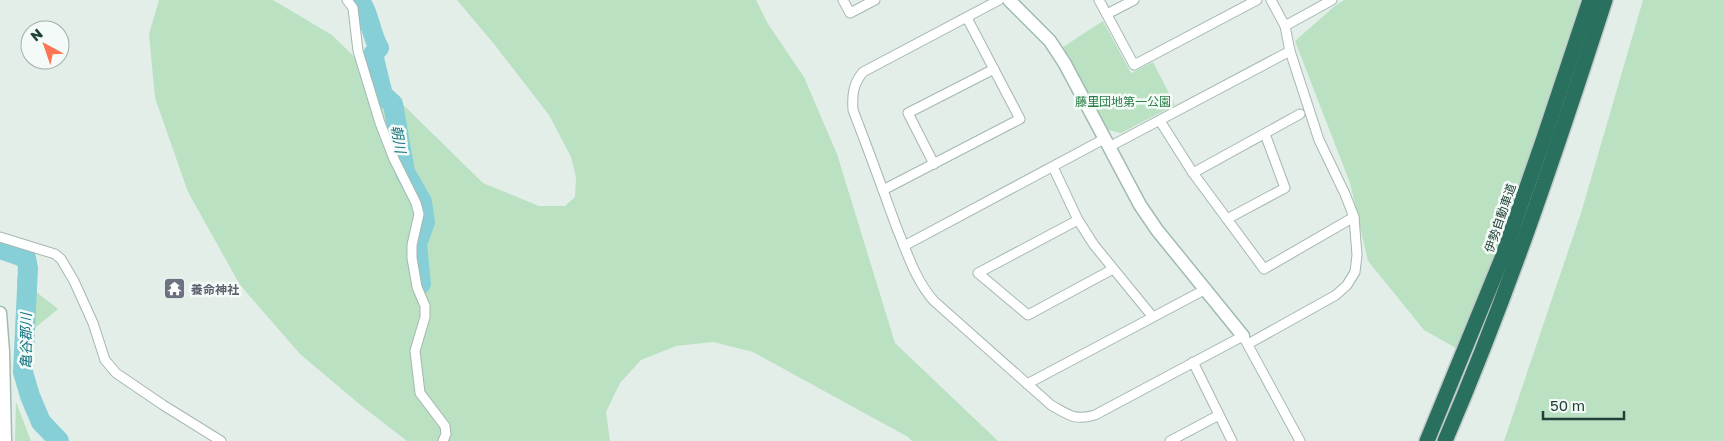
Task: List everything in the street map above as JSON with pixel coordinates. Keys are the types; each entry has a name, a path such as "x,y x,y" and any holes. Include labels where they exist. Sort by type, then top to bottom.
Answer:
{"highway":[{"name":"伊勢自動車道","path":"1427,441 1502,258 1590,0"},
{"path":"1445,441 1475,372 1517,264 1562,134 1605,0"}],"street":[{"path":"347,0 353,8 358,51 380,123 394,159 416,203 419,214 412,245 412,258 416,286 425,306 416,351 420,393 444,426 446,434 443,441"},
{"path":"843,0 850,13 875,0"},
{"path":"1271,0 1285,26 1290,50 1319,140 1354,217 1357,254 1355,272 1347,285 1324,303 1246,340 1193,362 1095,415 1082,419 1070,416 1051,405 925,292 918,282 904,246 853,110 852,99 857,80 863,72 966,18 1008,0 1050,41 1144,211 1246,340 1300,441"},
{"path":"1099,0 1134,65 1257,0"},
{"path":"1107,14 1134,0"},
{"path":"1285,26 1332,0"},
{"path":"883,190 1020,119 966,18"},
{"path":"904,246 1053,167 1160,121 1290,50"},
{"path":"934,164 908,114 994,68"},
{"path":"1193,173 1300,114"},
{"path":"1160,121 1193,173 1264,269 1354,217"},
{"path":"1226,219 1285,188 1265,134"},
{"path":"1053,167 1078,220 1094,245 1152,316"},
{"path":"1078,220 978,273 1028,315 1113,269"},
{"path":"0,237 55,254 61,259 74,281 93,324 105,360 116,373 221,441"},
{"path":"1027,384 1206,289"},
{"path":"0,312 6,411 5,441"},
{"path":"1193,362 1232,441"},
{"path":"1170,441 1219,415"}],"green space":[{"path":"159,0 273,0 332,35 483,183 539,206 565,206 575,197 576,177 571,157 549,115 457,0 756,0 768,24 804,77 837,154 895,343 998,441 912,441 908,437 753,352 713,342 676,346 641,360 620,383 606,412 610,441 407,441 300,354 240,285 188,192 155,98 149,34"},
{"path":"1344,0 1580,0 1498,311 1479,345 1461,351 1424,330 1368,261 1350,183 1295,41"},
{"path":"1643,0 1723,0 1723,441 1504,441 1581,213"},
{"name":"藤里団地第一公園","path":"1103,21 1131,73 1153,62 1175,105 1121,133 1108,130 1063,47"},
{"path":"17,277 58,309 30,332 17,318"},
{"path":"16,402 31,441 15,441"}],"waterway":[{"name":"朝川","path":"359,0 366,11 379,48 373,54 383,95 393,104 405,172 422,202 425,222 417,244 421,284"},
{"name":"亀谷郡川","path":"0,249 26,258 28,268 23,372 30,396 41,422 59,441"}],"place":[{"name":"養命神社","path":"175,289"}]}
